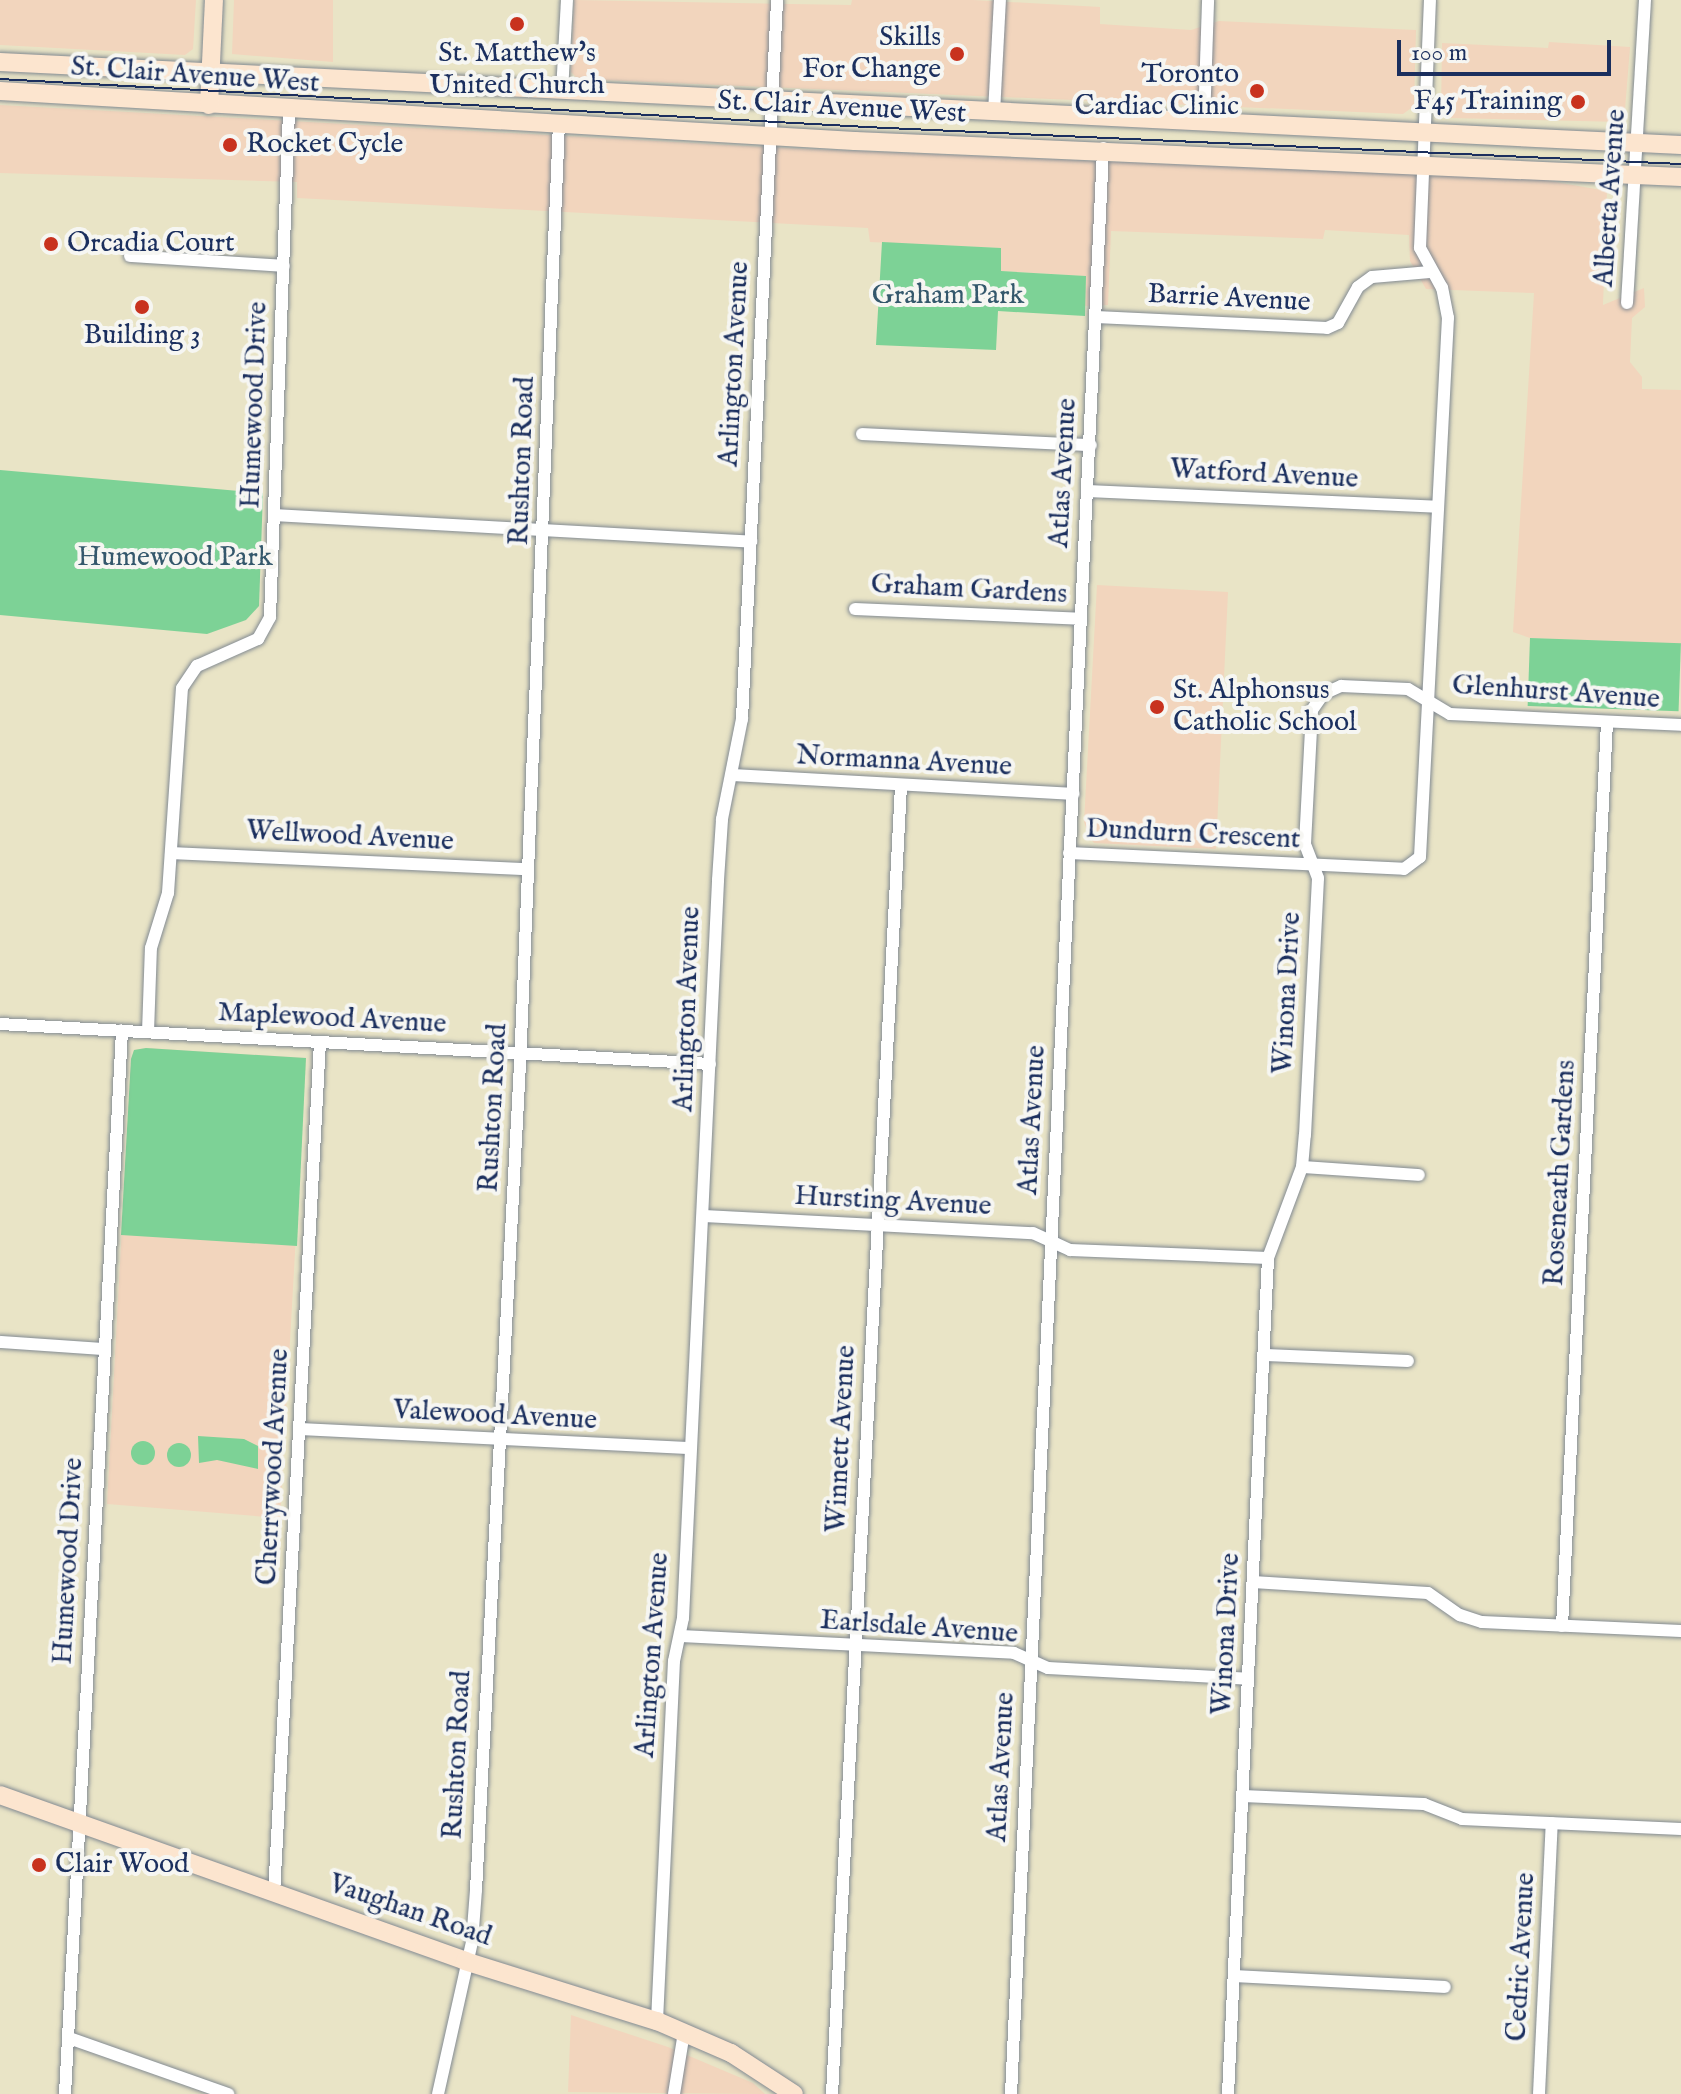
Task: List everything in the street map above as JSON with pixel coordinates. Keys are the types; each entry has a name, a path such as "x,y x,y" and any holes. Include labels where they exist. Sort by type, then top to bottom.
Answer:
{"main road":[{"path":"209,105 214,0"},
{"name":"St. Clair Avenue West","path":"0,62 1681,145"},
{"name":"St. Clair Avenue West","path":"0,91 289,111 559,121 771,134 1681,177"},
{"name":"Vaughan Road","path":"0,1795 465,1961 657,2021 731,2053 794,2094"}],"street":[{"path":"562,92 567,0"},
{"name":"Arlington Avenue","path":"657,2021 674,1661 681,1636 687,1448 704,1216 722,819 734,775 751,542 777,0"},
{"path":"994,113 1000,0"},
{"path":"1204,123 1208,0"},
{"path":"1313,865 1404,869 1417,862 1423,851 1448,318 1442,288 1430,272 1420,248 1430,0"},
{"name":"Alberta Avenue","path":"1627,303 1639,144 1645,0"},
{"name":"Humewood Drive","path":"148,1032 151,948 168,900 182,688 197,666 258,639 269,625 289,111"},
{"name":"Rushton Road","path":"438,2094 476,1890 521,1053 559,121"},
{"name":"Atlas Avenue","path":"1011,2094 1103,148"},
{"path":"130,256 284,266"},
{"name":"Barrie Avenue","path":"1096,317 1332,327 1365,281 1386,273 1430,272"},
{"path":"862,434 1091,445"},
{"name":"Watford Avenue","path":"1088,491 1437,507"},
{"path":"275,515 751,542"},
{"name":"Graham Gardens","path":"855,609 1080,619"},
{"name":"Dundurn Crescent","path":"1069,853 1313,865 1305,844 1311,717 1318,699 1341,686 1408,689 1430,703"},
{"name":"Glenhurst Avenue","path":"1430,703 1450,714 1681,725"},
{"name":"Roseneath Gardens","path":"1562,1626 1607,722"},
{"name":"Normanna Avenue","path":"734,775 901,787 1073,794"},
{"name":"Winnett Avenue","path":"832,2094 901,787"},
{"name":"Wellwood Avenue","path":"171,853 527,869"},
{"name":"Winona Drive","path":"1228,2094 1266,1355 1268,1258 1302,1167 1318,878 1313,865"},
{"name":"Maplewood Avenue","path":"0,1024 710,1064"},
{"name":"Humewood Drive","path":"65,2094 122,1031"},
{"name":"Cherrywood Avenue","path":"274,1894 320,1042"},
{"path":"1302,1167 1419,1175"},
{"name":"Hursting Avenue","path":"704,1216 1033,1233 1070,1250 1268,1258"},
{"path":"0,1342 104,1349"},
{"path":"1266,1355 1408,1361"},
{"name":"Valewood Avenue","path":"301,1429 687,1448"},
{"path":"1253,1582 1428,1593 1475,1620 1681,1631"},
{"name":"Earlsdale Avenue","path":"681,1636 1014,1653 1048,1668 1248,1679"},
{"path":"1243,1796 1424,1804 1458,1818 1681,1829"},
{"name":"Cedric Avenue","path":"1539,2094 1552,1823"},
{"path":"1235,1976 1445,1987"},
{"path":"674,2094 684,2032"},
{"path":"69,2038 228,2094"}],"shaded area":[{"path":"0,0 196,0 193,49 185,55 0,45"},
{"path":"234,0 333,0 333,62 232,54"},
{"path":"574,0 851,5 852,0 973,0 1100,7 1100,24 1191,30 1219,21 1416,30 1414,106 1403,114 578,79 571,72"},
{"path":"1549,42 1630,47 1624,122 1450,118 1441,113 1442,43 1548,48"},
{"path":"0,105 784,148 1544,180 1607,191 1603,305 1644,288 1645,307 1632,318 1630,362 1642,377 1642,389 1681,390 1681,644 1530,638 1513,632 1534,293 1426,289 1410,261 1409,235 1325,230 1323,239 1111,231 1108,305 1085,306 1086,276 1000,271 1000,248 870,242 868,228 297,198 297,182 0,173"},
{"name":"St. Alphonsus Catholic School","path":"1097,585 1228,592 1216,849 1094,843 1089,837 1084,822"},
{"path":"146,1048 306,1058 280,1518 107,1504 131,1059 134,1050"},
{"path":"571,2015 668,2047 753,2083 765,2094 568,2092"}],"green space":[{"name":"Graham Park","path":"882,242 1001,248 1001,271 1086,276 1085,316 998,311 996,350 876,345"},
{"name":"Humewood Park","path":"0,470 263,493 259,606 246,620 207,634 0,615"},
{"path":"1530,638 1681,643 1679,711 1528,706"},
{"path":"146,1048 306,1058 297,1246 121,1235 131,1059 134,1050"},
{"path":"198,1436 244,1439 258,1446 258,1469 217,1460 199,1463"},
{"path":"143,1441 152,1444 155,1453 152,1462 143,1465 134,1462 131,1453 134,1444"},
{"path":"179,1443 188,1446 191,1455 188,1464 179,1467 170,1464 167,1455 170,1446"}],"tram line":[{"path":"0,79 866,127 1681,164"}],"place":[{"name":"St. Matthew's United Church","path":"517,24"},
{"name":"Skills For Change","path":"957,54"},
{"name":"Toronto Cardiac Clinic","path":"1257,91"},
{"name":"F45 Training","path":"1578,102"},
{"name":"Rocket Cycle","path":"230,145"},
{"name":"Orcadia Court","path":"51,244"},
{"name":"Building 3","path":"142,307"},
{"name":"St. Alphonsus Catholic School","path":"1157,707"},
{"name":"Clair Wood","path":"39,1865"}]}
